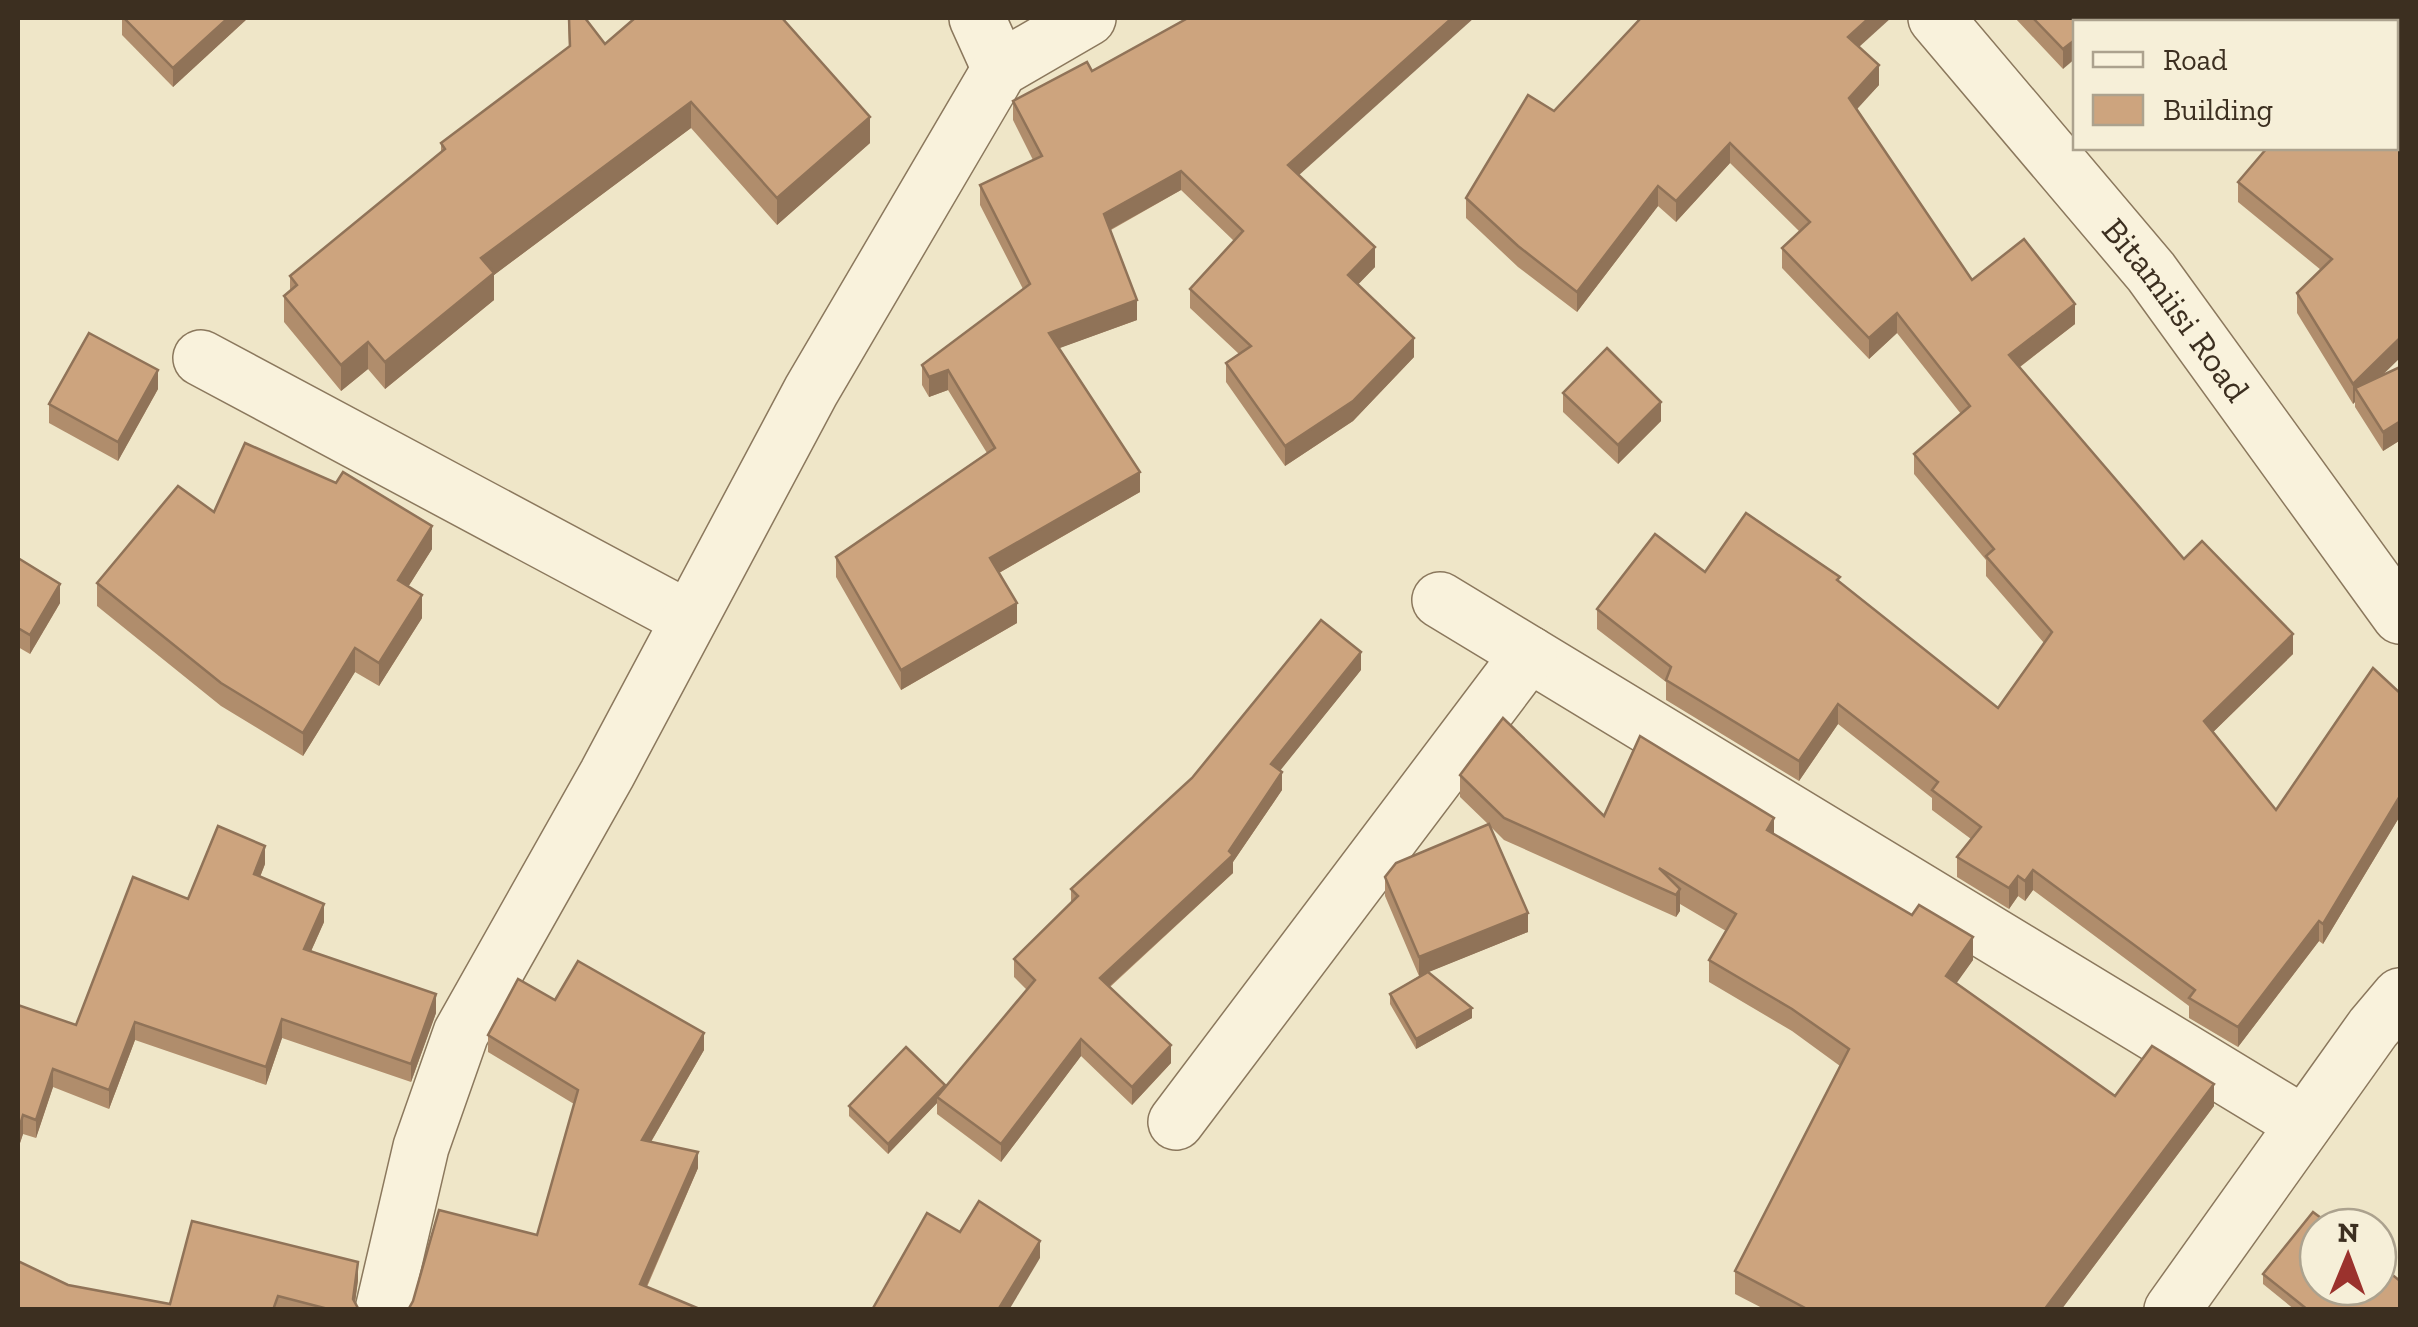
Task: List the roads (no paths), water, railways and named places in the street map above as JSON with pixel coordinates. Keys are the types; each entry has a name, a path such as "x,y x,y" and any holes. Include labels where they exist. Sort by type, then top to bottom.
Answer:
{"street":[{"path":"977,18 1000,69"},
{"path":"383,1310 422,1147 461,1033 606,774 810,390 1000,69 1088,18"},
{"name":"Bitamiisi Road","path":"1936,18 2151,272 2400,616"},
{"path":"202,358 688,620"},
{"path":"1440,600 2304,1124"},
{"path":"1176,1122 1529,654"},
{"path":"2177,1307 2304,1124 2391,1017"}]}
